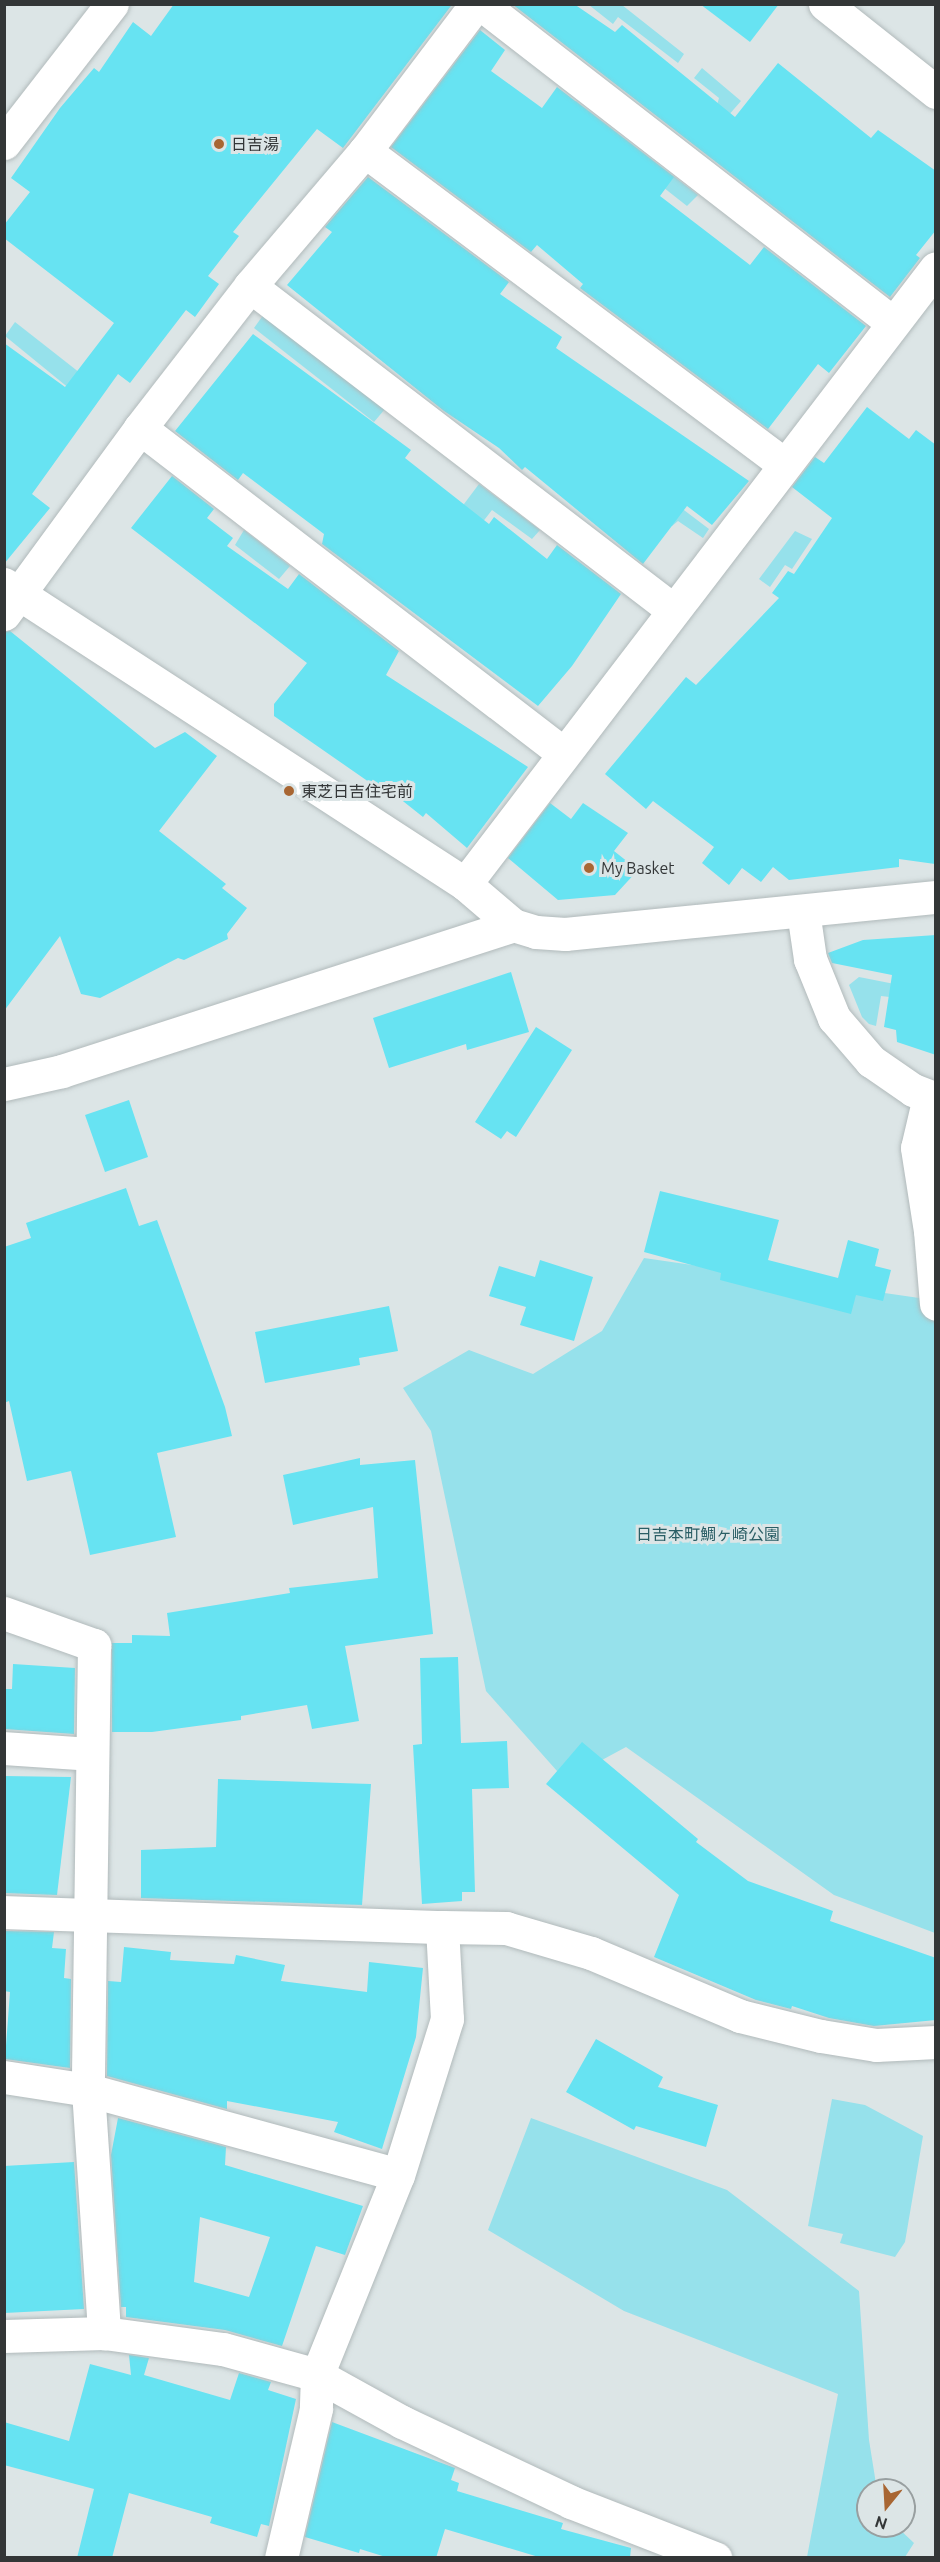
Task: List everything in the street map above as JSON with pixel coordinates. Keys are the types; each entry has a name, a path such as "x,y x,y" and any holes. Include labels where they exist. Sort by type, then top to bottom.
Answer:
{"street":[{"path":"4,143 112,4"},
{"path":"476,4 364,150 250,286 10,598 465,884 513,925 536,932 565,934 936,897"},
{"path":"481,4 893,323"},
{"path":"825,4 936,92"},
{"path":"364,150 784,465"},
{"path":"465,884 936,268"},
{"path":"250,286 674,610"},
{"path":"140,428 563,753"},
{"path":"803,910 810,959 834,1018 872,1062 932,1098 917,1148 930,1231 936,1304"},
{"path":"4,1084 62,1071 513,925"},
{"path":"4,1613 94,1645 88,2090 104,2333"},
{"path":"4,1748 92,1754"},
{"path":"4,1912 89,1917 506,1928 580,1950 740,2016 821,2036 876,2045 936,2042"},
{"path":"281,2558 316,2409 317,2375 398,2175 447,2019 442,1927"},
{"path":"4,2077 88,2090 398,2175"},
{"path":"4,2336 104,2333 223,2349 317,2375 402,2422 571,2502 715,2558"}],"green space":[{"path":"589,5 622,5 684,54 678,63 618,17 613,24"},
{"path":"702,68 741,101 727,117 716,109 719,98 694,78"},
{"path":"576,101 698,195 687,206 561,107"},
{"path":"264,314 385,409 374,422 254,328"},
{"path":"15,322 103,391 92,407 5,336"},
{"path":"627,467 709,529 703,538 678,521 672,526"},
{"path":"479,484 540,530 532,539 492,510 457,555 437,540"},
{"path":"244,530 290,566 279,579 235,545"},
{"path":"795,531 812,539 792,569 785,565 770,587 759,579"},
{"path":"859,977 935,992 935,1002 881,996 876,1026 869,1024 862,1017 849,985"},
{"name":"日吉本町鯛ヶ崎公園","path":"644,1258 933,1300 936,1304 935,1933 834,1895 626,1747 565,1780 486,1691 431,1431 403,1388 469,1350 533,1374 602,1331"},
{"path":"832,2099 865,2105 923,2136 905,2242 895,2257 840,2243 843,2234 808,2226"},
{"path":"531,2118 727,2190 859,2291 869,2440 875,2478 856,2478 856,2538 909,2538 914,2543 905,2557 807,2557 838,2394 624,2311 488,2230"}],"building":[{"path":"174,4 451,6 343,148 317,129 233,232 239,236 208,276 219,284 195,317 186,310 130,383 118,374 32,494 50,508 4,564 4,343 65,387 114,323 4,238 4,225 30,192 11,178 60,108 94,68 99,72 133,22 151,36"},
{"path":"512,4 574,4 615,32 622,25 735,117 778,63 871,138 878,130 936,171 936,230 916,255 920,258 890,297"},
{"path":"700,4 779,4 750,42"},
{"path":"480,30 505,50 491,71 542,108 557,87 674,177 660,196 750,265 764,247 866,326 829,373 818,364 768,429 580,288 583,284 537,245 531,252 391,147"},
{"path":"368,177 509,282 500,294 562,337 556,348 749,481 712,525 687,506 643,564 525,467 522,470 499,448 444,411 287,285 332,232 325,227"},
{"path":"253,334 411,450 405,458 489,524 494,517 547,559 557,545 621,594 572,666 538,706 322,544 324,534 243,473 238,480 175,431"},
{"path":"867,407 909,439 916,430 936,445 935,864 899,859 899,867 789,880 773,867 761,882 742,868 729,885 702,863 714,847 653,801 646,809 605,774 686,677 696,685 779,598 772,593 788,571 794,574 832,518 792,487 815,457 824,463"},
{"path":"172,476 214,509 207,518 233,538 227,546 288,589 299,574 399,651 386,675 528,767 467,848 426,813 423,817 394,794 392,798 274,716 274,704 307,663 131,528"},
{"path":"10,631 155,748 185,732 217,756 159,831 226,884 222,888 247,908 227,934 228,939 184,960 178,958 100,998 81,994 60,936 4,1011 4,632"},
{"path":"550,803 571,819 583,803 628,833 614,851 638,870 615,895 558,900 508,858"},
{"path":"936,935 936,1055 897,1042 896,1030 884,1027 892,975 832,963 828,953 863,940"},
{"path":"511,972 529,1032 467,1050 466,1044 389,1068 373,1018"},
{"path":"536,1027 572,1050 516,1137 507,1131 501,1139 475,1122"},
{"path":"129,1100 148,1157 105,1172 85,1115"},
{"path":"126,1188 139,1226 157,1220 225,1407 232,1436 157,1453 176,1537 90,1555 71,1471 27,1481 9,1401 4,1403 4,1247 31,1238 26,1223"},
{"path":"660,1191 779,1220 768,1260 838,1278 848,1240 879,1249 875,1266 891,1270 883,1301 856,1295 851,1314 720,1280 721,1273 644,1252"},
{"path":"540,1260 593,1277 574,1341 520,1325 526,1307 489,1296 499,1266 535,1277"},
{"path":"389,1306 398,1351 359,1358 360,1365 265,1383 255,1332"},
{"path":"360,1458 360,1465 415,1460 433,1634 345,1646 359,1721 312,1729 307,1705 241,1716 241,1720 152,1732 112,1732 112,1643 132,1643 132,1635 170,1636 167,1613 290,1593 289,1588 378,1578 373,1507 293,1525 283,1475"},
{"path":"458,1657 461,1743 507,1741 509,1788 472,1789 475,1892 462,1892 462,1901 422,1904 413,1745 422,1744 420,1658"},
{"path":"13,1664 75,1668 74,1734 4,1729 4,1689 12,1689"},
{"path":"582,1742 698,1839 696,1842 748,1881 833,1911 830,1921 936,1958 936,2020 874,2026 829,2018 792,2006 791,2009 756,2000 654,1957 679,1895 546,1784"},
{"path":"4,1776 71,1777 57,1895 4,1893"},
{"path":"218,1779 371,1784 362,1905 141,1898 141,1850 216,1847"},
{"path":"4,1931 54,1932 52,1948 66,1949 64,1978 71,1979 70,2068 5,2059 10,1992 4,1991"},
{"path":"124,1947 171,1952 170,1960 234,1964 236,1955 285,1965 281,1981 367,1992 369,1962 423,1968 416,2037 382,2149 334,2132 338,2122 227,2101 227,2109 107,2076 108,1981 121,1982"},
{"path":"596,2039 663,2077 658,2087 718,2105 706,2147 636,2126 634,2130 566,2092"},
{"path":"118,2118 226,2147 225,2165 363,2206 345,2255 316,2246 282,2346 225,2330 126,2317 126,2307 121,2307 111,2155","holes":["200,2217 270,2237 249,2297 194,2282"]},
{"path":"74,2162 84,2309 4,2313 4,2166"},
{"path":"129,2355 149,2358 144,2375 230,2400 239,2373 271,2382 268,2390 296,2399 269,2526 261,2524 257,2537 210,2523 212,2517 129,2493 112,2558 77,2558 94,2489 4,2465 4,2422 69,2441 90,2364 131,2375"},
{"path":"332,2422 455,2468 451,2480 459,2483 457,2491 563,2523 561,2529 631,2548 630,2558 542,2558 445,2529 436,2558 389,2558 360,2549 359,2553 305,2537"}],"place":[{"name":"日吉湯","path":"219,144"},
{"name":"東芝日吉住宅前","path":"289,791"},
{"name":"My Basket","path":"589,868"}]}
